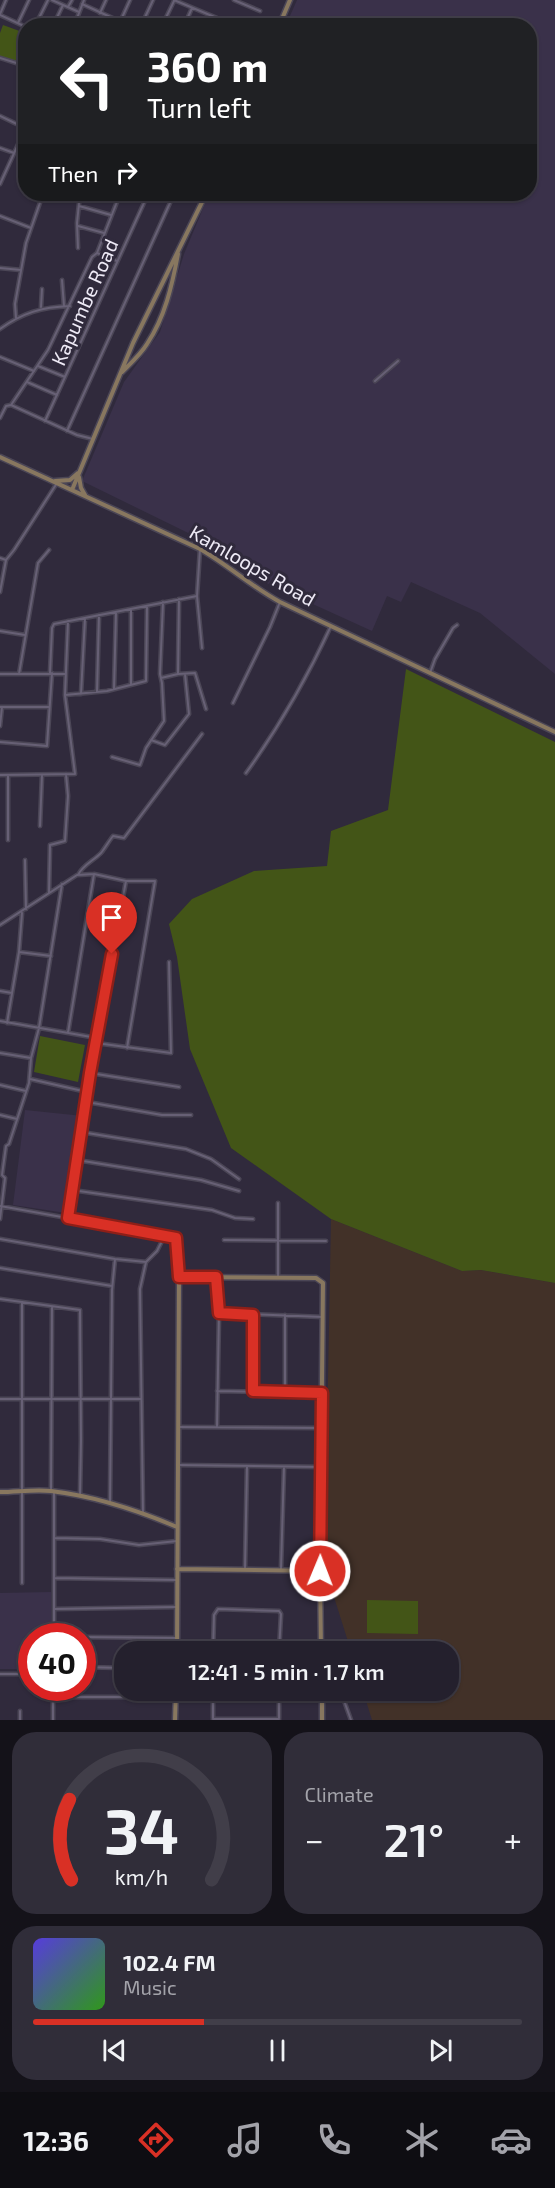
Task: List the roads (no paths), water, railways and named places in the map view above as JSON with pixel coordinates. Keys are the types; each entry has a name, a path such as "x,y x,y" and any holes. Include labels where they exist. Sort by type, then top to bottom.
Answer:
{"main road":[{"path":"282,18 290,0"},
{"path":"72,490 119,376 203,201"},
{"path":"119,376 147,345 162,318 180,248"},
{"name":"Kamloops Road","path":"0,457 200,549 223,562 259,591 280,602 555,732"},
{"path":"50,480 64,482 70,480 80,470"},
{"path":"80,470 79,482 87,497"},
{"path":"177,1638 179,1277 316,1278 322,1281 323,1317 321,1641"},
{"path":"0,1492 52,1491 80,1495 111,1503 177,1527"},
{"path":"177,1569 320,1571"},
{"path":"176,1701 176,1720"},
{"path":"322,1701 322,1720"}],"street":[{"path":"6,0 0,15 18,24"},
{"path":"21,18 29,0"},
{"path":"40,18 52,0 79,12"},
{"path":"68,8 72,0"},
{"path":"77,18 84,0"},
{"path":"100,13 106,0"},
{"path":"121,18 130,0"},
{"path":"145,18 153,0"},
{"path":"166,18 175,0 217,18"},
{"path":"234,0 260,11"},
{"path":"82,4 112,18"},
{"path":"57,18 63,5"},
{"path":"188,18 192,8"},
{"path":"0,58 18,64"},
{"path":"0,116 18,124"},
{"path":"0,184 18,144"},
{"path":"0,148 14,153"},
{"path":"16,318 15,304 21,270 31,228 41,201"},
{"path":"78,248 79,201"},
{"path":"0,418 6,406 11,405 38,366 70,306 92,257 97,253 116,201"},
{"name":"Kapumbe Road","path":"45,421 145,201"},
{"path":"67,431 171,201"},
{"path":"79,206 111,215"},
{"path":"0,216 31,228"},
{"path":"78,226 104,232"},
{"path":"97,253 117,262"},
{"path":"0,268 21,270"},
{"path":"62,280 64,306"},
{"path":"41,308 42,289"},
{"path":"0,329 16,318 41,308 70,306"},
{"path":"0,357 34,371"},
{"path":"375,381 398,361"},
{"path":"38,366 65,377"},
{"path":"27,382 57,395"},
{"path":"11,405 67,431 93,439"},
{"path":"0,592 6,560 57,483"},
{"path":"200,549 197,596 202,648"},
{"path":"19,674 38,563 49,550"},
{"path":"0,558 6,560"},
{"path":"0,742 47,746 52,626 197,596"},
{"path":"178,674 179,599"},
{"path":"112,757 140,765 151,740 162,724 164,717 161,678 163,602"},
{"path":"233,703 280,602"},
{"path":"65,695 97,692 146,681 147,606"},
{"path":"131,609 131,684"},
{"path":"114,689 116,612"},
{"path":"97,692 100,659 99,615"},
{"path":"81,694 84,618"},
{"path":"0,776 75,774 65,695 68,621"},
{"path":"430,673 435,659 457,625"},
{"path":"246,773 274,734 320,653 331,626"},
{"path":"0,631 25,635"},
{"path":"0,674 65,674"},
{"path":"161,678 178,674 196,674 206,709"},
{"path":"151,740 166,745 189,714 185,674"},
{"path":"0,726 1,707 49,707"},
{"path":"78,875 82,868 102,852 113,836 124,838 202,734"},
{"path":"49,893 49,846 65,840 68,796 66,774"},
{"path":"8,775 8,840"},
{"path":"40,826 42,775"},
{"path":"25,860 26,909"},
{"path":"68,1033 94,874"},
{"path":"0,925 78,875 94,874 155,882 127,1048"},
{"path":"68,1218 90,1073 126,880"},
{"path":"0,1219 5,1178 1,1174 6,1146 9,1144 30,1079 31,1058 39,1028 62,884"},
{"path":"7,1023 19,952 22,912"},
{"path":"19,952 51,956"},
{"path":"96,1043 171,1053 169,962"},
{"path":"0,991 12,993"},
{"path":"0,1021 97,1038"},
{"path":"0,1053 31,1058"},
{"path":"90,1073 179,1087"},
{"path":"30,1079 87,1092"},
{"path":"0,1085 26,1091"},
{"path":"87,1102 162,1114 191,1114"},
{"path":"0,1115 17,1119"},
{"path":"81,1132 186,1149 211,1159 239,1179"},
{"path":"0,1145 6,1146"},
{"path":"77,1160 201,1180 239,1191"},
{"path":"72,1190 212,1210 235,1218 253,1219"},
{"path":"278,1203 278,1278"},
{"path":"1,1206 176,1238 179,1277"},
{"path":"143,1514 141,1289 146,1262 157,1251 165,1235"},
{"path":"0,1239 115,1259 146,1262"},
{"path":"224,1240 326,1240"},
{"path":"111,1503 112,1286 115,1259"},
{"path":"0,1268 112,1286"},
{"path":"216,1277 219,1313 217,1426"},
{"path":"0,1299 80,1310 80,1495"},
{"path":"22,1302 22,1582"},
{"path":"52,1307 54,1623"},
{"path":"219,1313 323,1317"},
{"path":"253,1315 253,1391"},
{"path":"285,1315 285,1391"},
{"path":"217,1391 322,1393"},
{"path":"0,1399 141,1399"},
{"path":"178,1427 321,1428"},
{"path":"178,1465 321,1467"},
{"path":"245,1570 247,1466"},
{"path":"281,1570 284,1467"},
{"path":"54,1538 95,1538 140,1545 177,1541"},
{"path":"54,1578 176,1580"},
{"path":"54,1609 176,1607"},
{"path":"213,1641 214,1612 218,1609 276,1610 281,1614 279,1641"},
{"path":"96,1637 177,1638"},
{"path":"96,1667 114,1668"},
{"path":"0,1674 18,1674"},
{"path":"96,1697 114,1697"},
{"path":"53,1701 53,1720"},
{"path":"213,1701 213,1720 279,1719 279,1701"},
{"path":"344,1701 351,1720"},
{"path":"20,1711 20,1720"}]}
